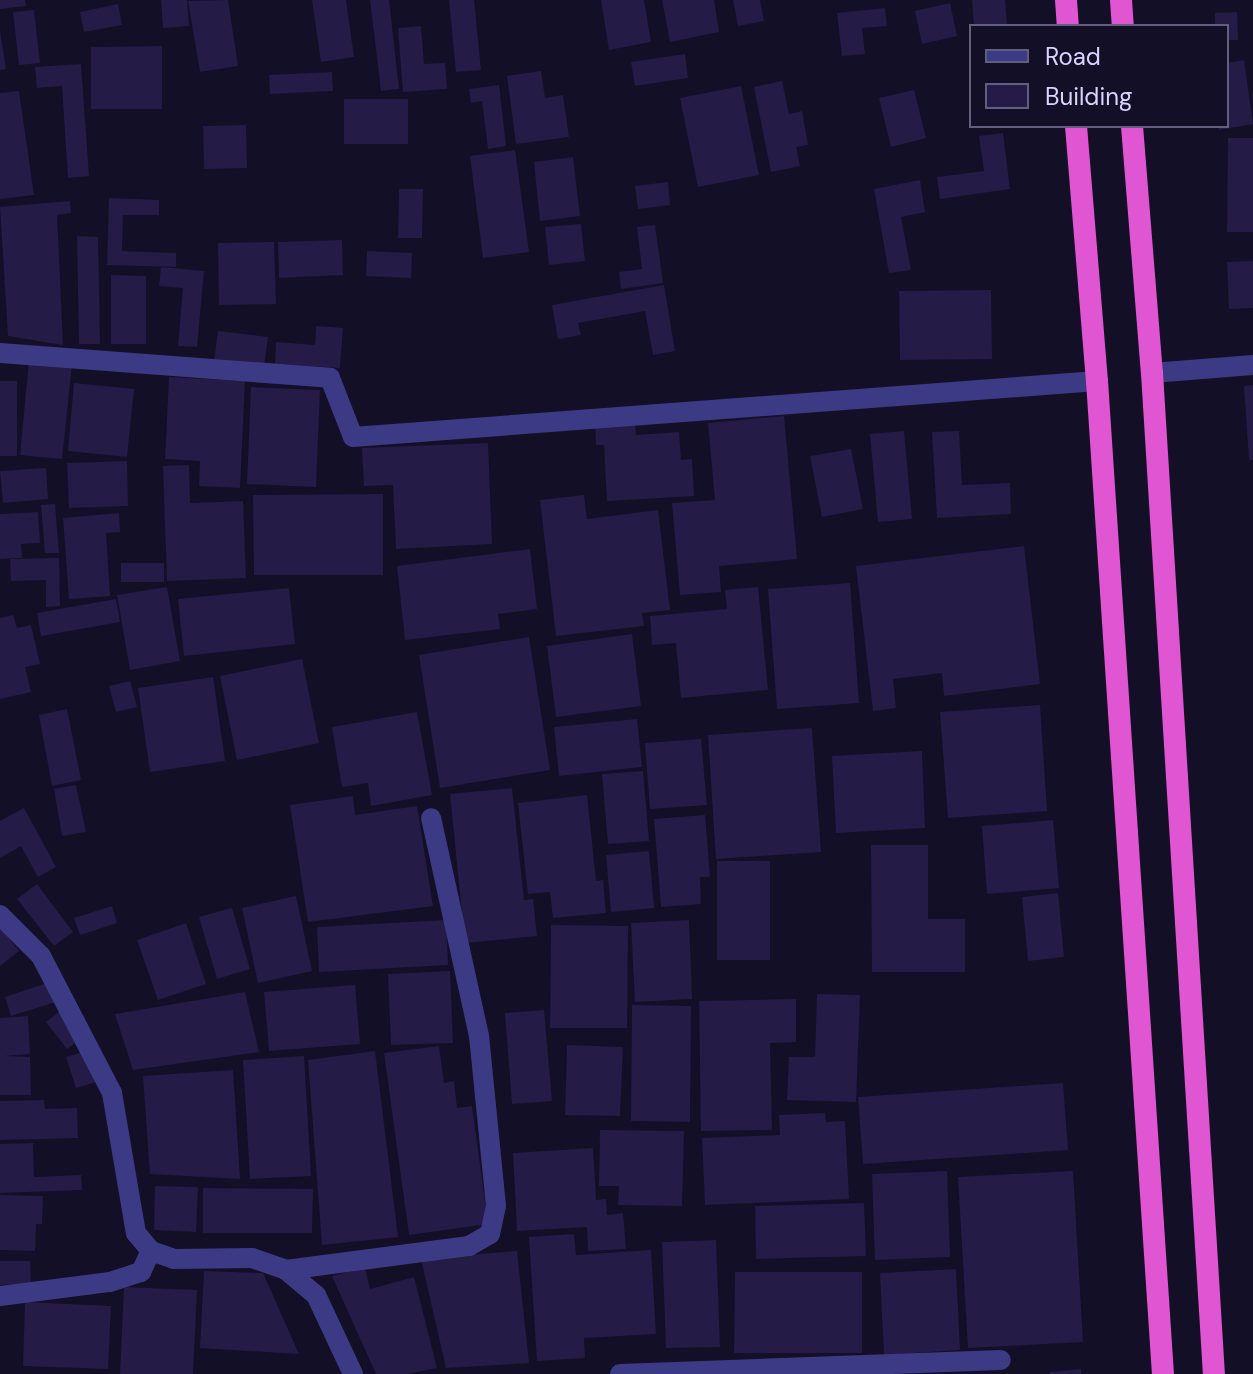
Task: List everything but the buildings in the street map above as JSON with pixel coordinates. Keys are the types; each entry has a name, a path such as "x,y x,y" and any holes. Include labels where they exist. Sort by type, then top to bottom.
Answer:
{"highway":[{"path":"1066,0 1068,24"},
{"path":"1121,0 1123,24"},
{"path":"1076,128 1097,381 1163,1374"},
{"path":"1132,128 1152,373 1214,1374"}],"street":[{"path":"0,353 330,378 353,437 1097,381"},
{"path":"1152,373 1253,365"},
{"path":"286,1270 469,1246 490,1234 496,1206 479,1036 431,818"},
{"path":"0,915 41,956 112,1093 136,1233 151,1251 174,1259 252,1258 286,1270 316,1295 353,1374"},
{"path":"0,1296 110,1282 141,1272 151,1251"},
{"path":"620,1374 1001,1360"}]}
